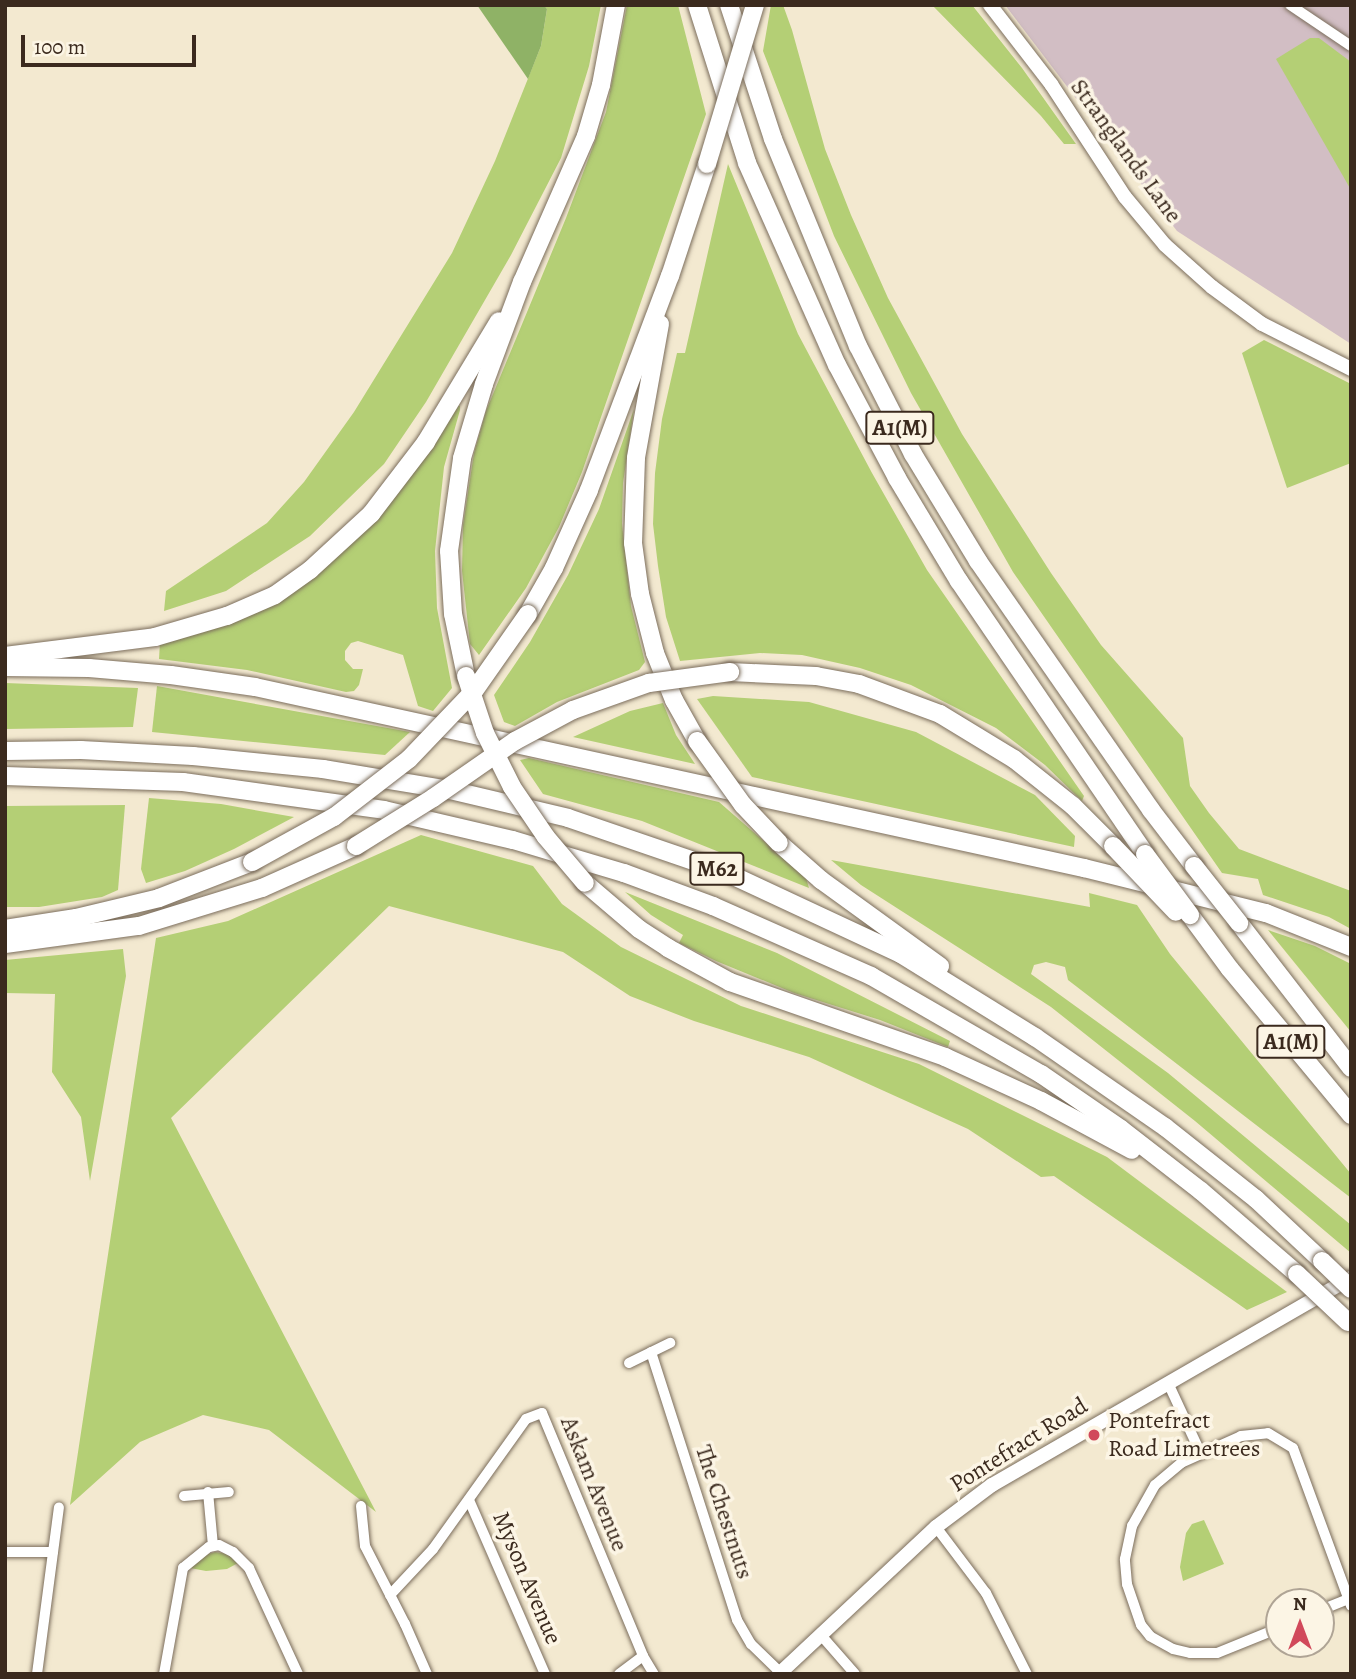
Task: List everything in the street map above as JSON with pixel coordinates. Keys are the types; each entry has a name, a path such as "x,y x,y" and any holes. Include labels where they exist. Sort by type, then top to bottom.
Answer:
{"highway":[{"path":"616,5 601,85 586,136 522,282 481,394 455,488 450,583 466,676 485,733 512,787 546,837 585,883 639,929 698,966 763,995 945,1057 1104,1133 1201,1191"},
{"name":"A1(M)","path":"697,5 747,163 837,365 891,467 959,581 1183,913 1351,1115"},
{"name":"A1(M)","path":"729,5 773,139 858,346 914,454 978,561 1151,810 1351,1068"},
{"path":"5,931 76,918 159,898 252,862 334,817 409,759 474,691 528,614 554,568 589,490 670,276 755,5"},
{"path":"670,276 636,458 633,543 640,594 655,653 674,699 697,741 743,805 779,843 821,880 1035,1037"},
{"path":"5,656 155,637 227,616 275,595 310,570 370,514 411,463 522,282"},
{"path":"5,667 89,668 171,675 255,688 1084,868 1266,913 1351,947"},
{"path":"5,944 139,926 262,888 356,846 433,798 515,741 573,710 649,683 730,671 773,671 848,682 900,697 940,714 1014,759 1073,806 1183,913"},
{"name":"M62","path":"5,751 80,750 168,755 323,769 450,790 568,818 723,871 901,954 1035,1037 1165,1127 1256,1199 1351,1289"},
{"name":"M62","path":"5,776 183,782 326,800 463,827 624,873 751,921 902,992 1061,1088 1201,1191 1297,1274 1349,1324"},
{"path":"5,931 86,927 197,909"}],"street":[{"name":"Stranglands Lane","path":"990,5 1051,84 1125,197 1165,244 1212,287 1262,324 1351,369"},
{"path":"1290,5 1351,46"},
{"name":"Pontefract Road","path":"779,1673 936,1527 992,1485 1351,1278"},
{"path":"629,1363 670,1343"},
{"name":"The Chestnuts","path":"651,1352 737,1620 751,1644 779,1673"},
{"path":"1168,1382 1200,1452"},
{"name":"Askam Avenue","path":"390,1595 433,1549 526,1419 542,1413 643,1656 654,1674"},
{"path":"1265,1634 1217,1653 1190,1653 1161,1643 1146,1630 1135,1614 1127,1584 1125,1559 1132,1526 1155,1485 1181,1463 1200,1452 1256,1433 1268,1433 1293,1448 1350,1602"},
{"path":"208,1492 213,1546"},
{"path":"184,1496 229,1492"},
{"name":"Myson Avenue","path":"469,1500 545,1674"},
{"path":"361,1506 365,1546 427,1674"},
{"path":"37,1674 59,1507"},
{"path":"936,1527 986,1593 1027,1674"},
{"path":"164,1674 179,1577 193,1557 213,1546 224,1546 250,1568 298,1674"},
{"path":"5,1552 53,1552"},
{"path":"820,1634 855,1674"},
{"path":"619,1674 643,1656"}],"shaded area":[{"path":"1005,5 1351,5 1351,344 1177,231"}],"green space":[{"path":"477,5 544,5 547,9 541,46 528,79"},
{"path":"544,5 601,5 589,66 561,158 511,255 426,402 384,464 310,536 226,591 164,611 166,591 267,523 304,482 354,412 452,253 495,161 541,46 547,9"},
{"path":"627,5 678,5 706,114 582,472 559,527 526,588 479,655 470,644 462,571 463,525 474,453 486,411 566,218 606,112"},
{"path":"771,5 783,5 825,149 851,215 888,298 962,434 1051,573 1101,645 1183,738 1190,786 1209,813 1239,849 1351,891 1351,929 1329,917 1263,895 1258,879 1222,873 1013,572 911,393 834,236 763,51"},
{"path":"932,5 972,5 1022,68 1076,144 1064,144 1041,116"},
{"path":"1310,38 1319,38 1351,62 1351,190 1276,59"},
{"path":"728,164 798,334 872,473 927,570 1084,796 1082,801 1045,765 996,728 911,685 860,668 802,655 760,653 680,661 666,617 658,566 653,524 655,473 662,419 677,353 685,353"},
{"path":"1264,340 1351,384 1351,463 1287,488 1242,353"},
{"path":"456,404 460,406 460,410 444,467 435,551 437,608 452,688 433,711 418,706 403,655 358,641 351,643 345,651 345,660 353,669 363,669 359,685 354,691 346,692 247,670 159,659 160,642 304,582"},
{"path":"634,409 623,483 622,524 631,606 645,662 639,670 557,702 515,726 504,722 494,695 530,642 568,575 599,509"},
{"path":"5,683 138,688 133,727 5,729"},
{"path":"157,686 410,732 385,755 152,732"},
{"path":"713,696 809,702 916,732 1035,795 1075,836 1074,847 752,777 697,699"},
{"path":"663,703 676,735 695,764 573,737 630,711"},
{"path":"529,758 719,802 806,878 809,888 642,821 543,794 520,760"},
{"path":"149,798 221,804 294,817 185,871 146,883 141,869"},
{"path":"125,805 118,890 102,897 39,907 5,907 5,806"},
{"path":"421,835 533,866 562,904 621,947 741,1006 919,1064 1107,1157 1287,1292 1247,1310 1054,1176 1041,1177 968,1129 809,1057 694,1021 630,996 563,952 389,906 171,1118 376,1512 269,1430 203,1415 140,1442 70,1505 156,938 228,921"},
{"path":"831,860 1090,907 1089,893 1137,905 1170,954 1351,1174 1351,1198 1068,980 1065,967 1046,962 1034,965 1031,974 1168,1073 1351,1225 1351,1253 1195,1121 1051,1007 861,885"},
{"path":"625,892 777,953 950,1041 948,1047 880,1020 794,993 716,961 679,943 683,935 651,915"},
{"path":"1268,930 1315,946 1351,964 1351,1032"},
{"path":"123,949 126,976 90,1181 81,1117 52,1072 55,994 5,993 5,960"},
{"path":"1204,1520 1224,1564 1183,1581 1180,1567 1186,1533 1192,1524"},
{"path":"215,1552 228,1554 238,1563 227,1569 206,1571 190,1568 202,1556"}],"place":[{"name":"Pontefract Road Limetrees","path":"1094,1435"}]}
